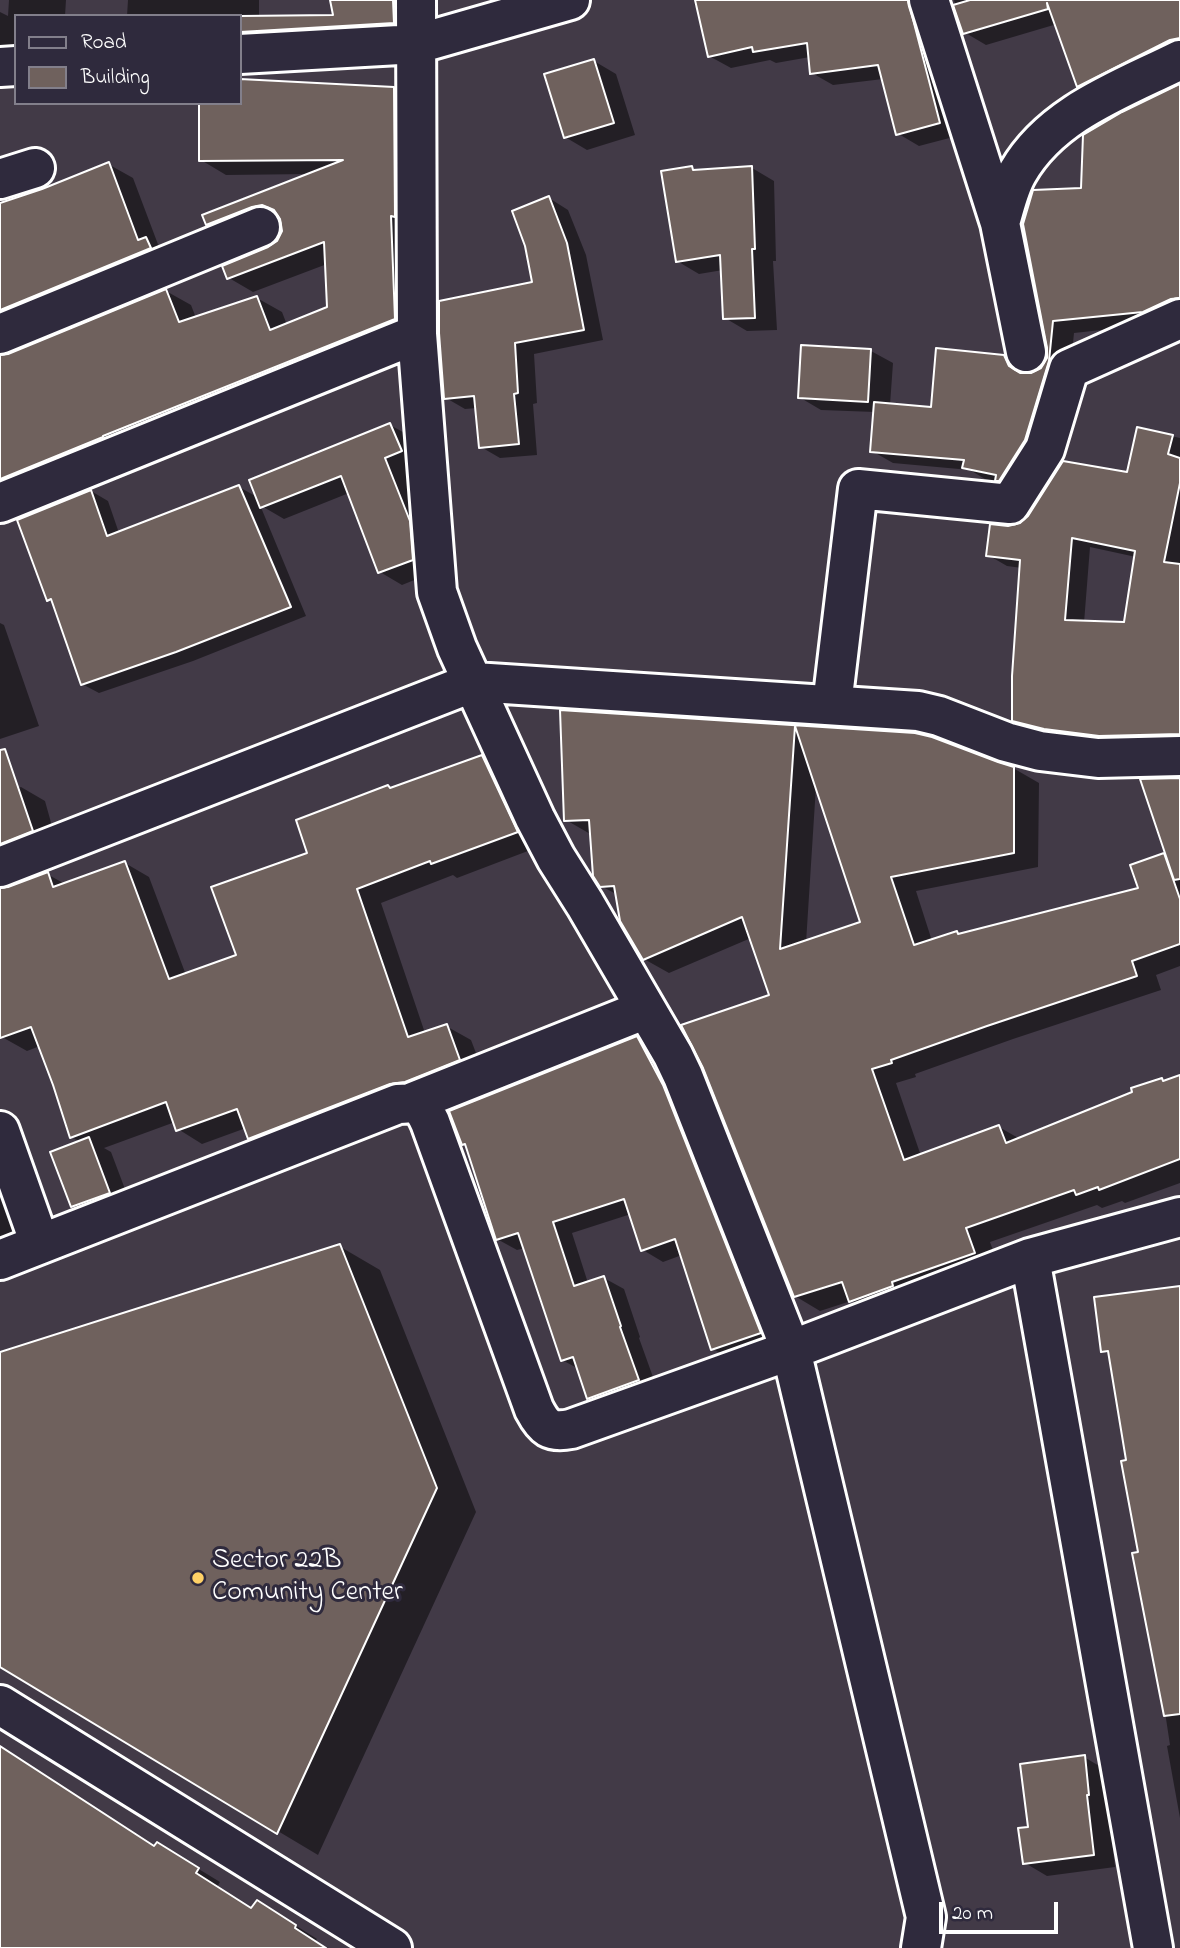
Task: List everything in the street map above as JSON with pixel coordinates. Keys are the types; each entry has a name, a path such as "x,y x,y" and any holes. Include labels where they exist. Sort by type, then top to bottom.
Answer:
{"street":[{"path":"416,0 417,334 437,592 457,648 535,818 673,1055 688,1087 791,1350 926,1917 921,1948"},
{"path":"242,54 417,44 570,0"},
{"path":"929,0 1000,223 1026,352"},
{"path":"1000,223 1017,174 1036,146 1082,109 1180,60"},
{"path":"0,334 260,227"},
{"path":"832,705 858,489 1010,504 1045,449 1069,369 1180,319"},
{"path":"0,503 417,334"},
{"path":"0,867 474,682 918,711 1040,751 1098,758 1180,756"},
{"path":"0,1260 398,1104 413,1102 646,1009"},
{"path":"413,1102 424,1108 430,1122 534,1409 541,1422 557,1431 571,1429 791,1350 1030,1258 1180,1217"},
{"path":"0,1131 40,1244"},
{"path":"1030,1258 1153,1948"},
{"path":"0,1705 392,1948"}],"building":[{"path":"330,0 393,0 394,23 242,32 242,16 333,15"},
{"path":"695,0 908,0 940,123 896,135 878,65 810,74 807,43 753,52 752,47 708,57"},
{"path":"970,0 1180,0 1180,38 1170,40 1077,87 1047,3 1048,9 963,34 953,5"},
{"path":"594,59 614,123 564,138 544,74"},
{"path":"242,79 394,87 395,217 391,216 395,319 0,479 0,355 166,289 179,322 257,296 270,330 327,307 324,242 227,279 222,266 277,241 282,231 280,219 274,210 262,205 206,225 202,215 343,160 199,161 199,105 242,105"},
{"path":"1180,84 1180,298 1171,299 1143,312 1053,321 1049,361 1025,440 999,481 995,481 996,475 962,468 964,460 870,452 874,402 931,407 936,348 1004,355 1009,366 1020,373 1031,373 1041,368 1047,358 1047,348 1023,224 1033,190 1081,188 1083,135 1122,112"},
{"path":"109,162 138,240 146,237 151,248 0,310 0,203"},
{"path":"692,166 693,170 752,166 755,318 723,319 720,255 676,262 661,171"},
{"path":"549,196 567,243 584,330 515,343 518,393 514,394 519,444 479,448 474,396 444,399 439,301 532,282 525,246 512,211"},
{"path":"801,345 871,349 868,402 798,398"},
{"path":"390,423 402,451 385,458 410,521 413,560 378,573 341,476 260,508 249,480"},
{"path":"1137,427 1173,435 1168,454 1180,458 1180,483 1164,562 1180,564 1180,734 1099,736 1044,729 1012,721 1012,676 1020,560 986,556 990,524 1008,526 1020,523 1028,516 1063,461 1127,472","holes":["1072,538 1135,551 1124,622 1065,620"]},
{"path":"239,485 291,607 176,652 81,685 51,599 47,601 17,520 91,490 107,536"},
{"path":"560,710 915,733 1014,767 1014,853 891,877 914,945 957,931 958,934 1138,888 1130,865 1164,853 1180,899 1180,944 1132,961 1137,976 987,1026 872,1069 904,1160 999,1125 1006,1143 1132,1092 1131,1088 1180,1075 1180,1159 1099,1190 1098,1187 1076,1195 1074,1190 966,1228 975,1253 892,1282 893,1286 849,1302 842,1282 794,1297 703,1068 681,1025 769,995 742,917 643,960 620,921 614,886 600,887 593,876 589,820 564,821","holes":["795,726 860,922 780,949"]},
{"path":"5,749 33,831 0,844 0,750"},
{"path":"482,755 518,832 357,889 408,1037 447,1024 460,1060 248,1139 237,1109 176,1131 166,1102 70,1138 31,1027 0,1038 0,888 48,872 53,887 125,861 169,979 236,955 211,887 307,853 296,820 388,785 390,788"},
{"path":"1180,778 1180,879 1174,880 1140,779"},
{"path":"637,1036 663,1085 761,1333 711,1350 675,1239 641,1251 624,1199 553,1222 574,1286 604,1276 639,1380 587,1399 573,1357 561,1361 518,1233 496,1240 465,1144 462,1145 449,1111"},
{"path":"89,1137 110,1193 71,1207 50,1152"},
{"name":"Sector 22B Comunity Center","path":"340,1244 437,1488 277,1834 0,1667 0,1352"},
{"path":"1180,1286 1180,1714 1164,1716 1132,1553 1138,1552 1121,1461 1126,1460 1108,1351 1101,1352 1094,1297"},
{"path":"0,1746 154,1846 157,1842 199,1868 196,1873 251,1908 257,1900 326,1948 0,1948"},
{"path":"1085,1755 1094,1855 1023,1864 1018,1828 1028,1827 1020,1764"}],"place":[{"name":"Sector 22B Comunity Center","path":"198,1578"}]}
